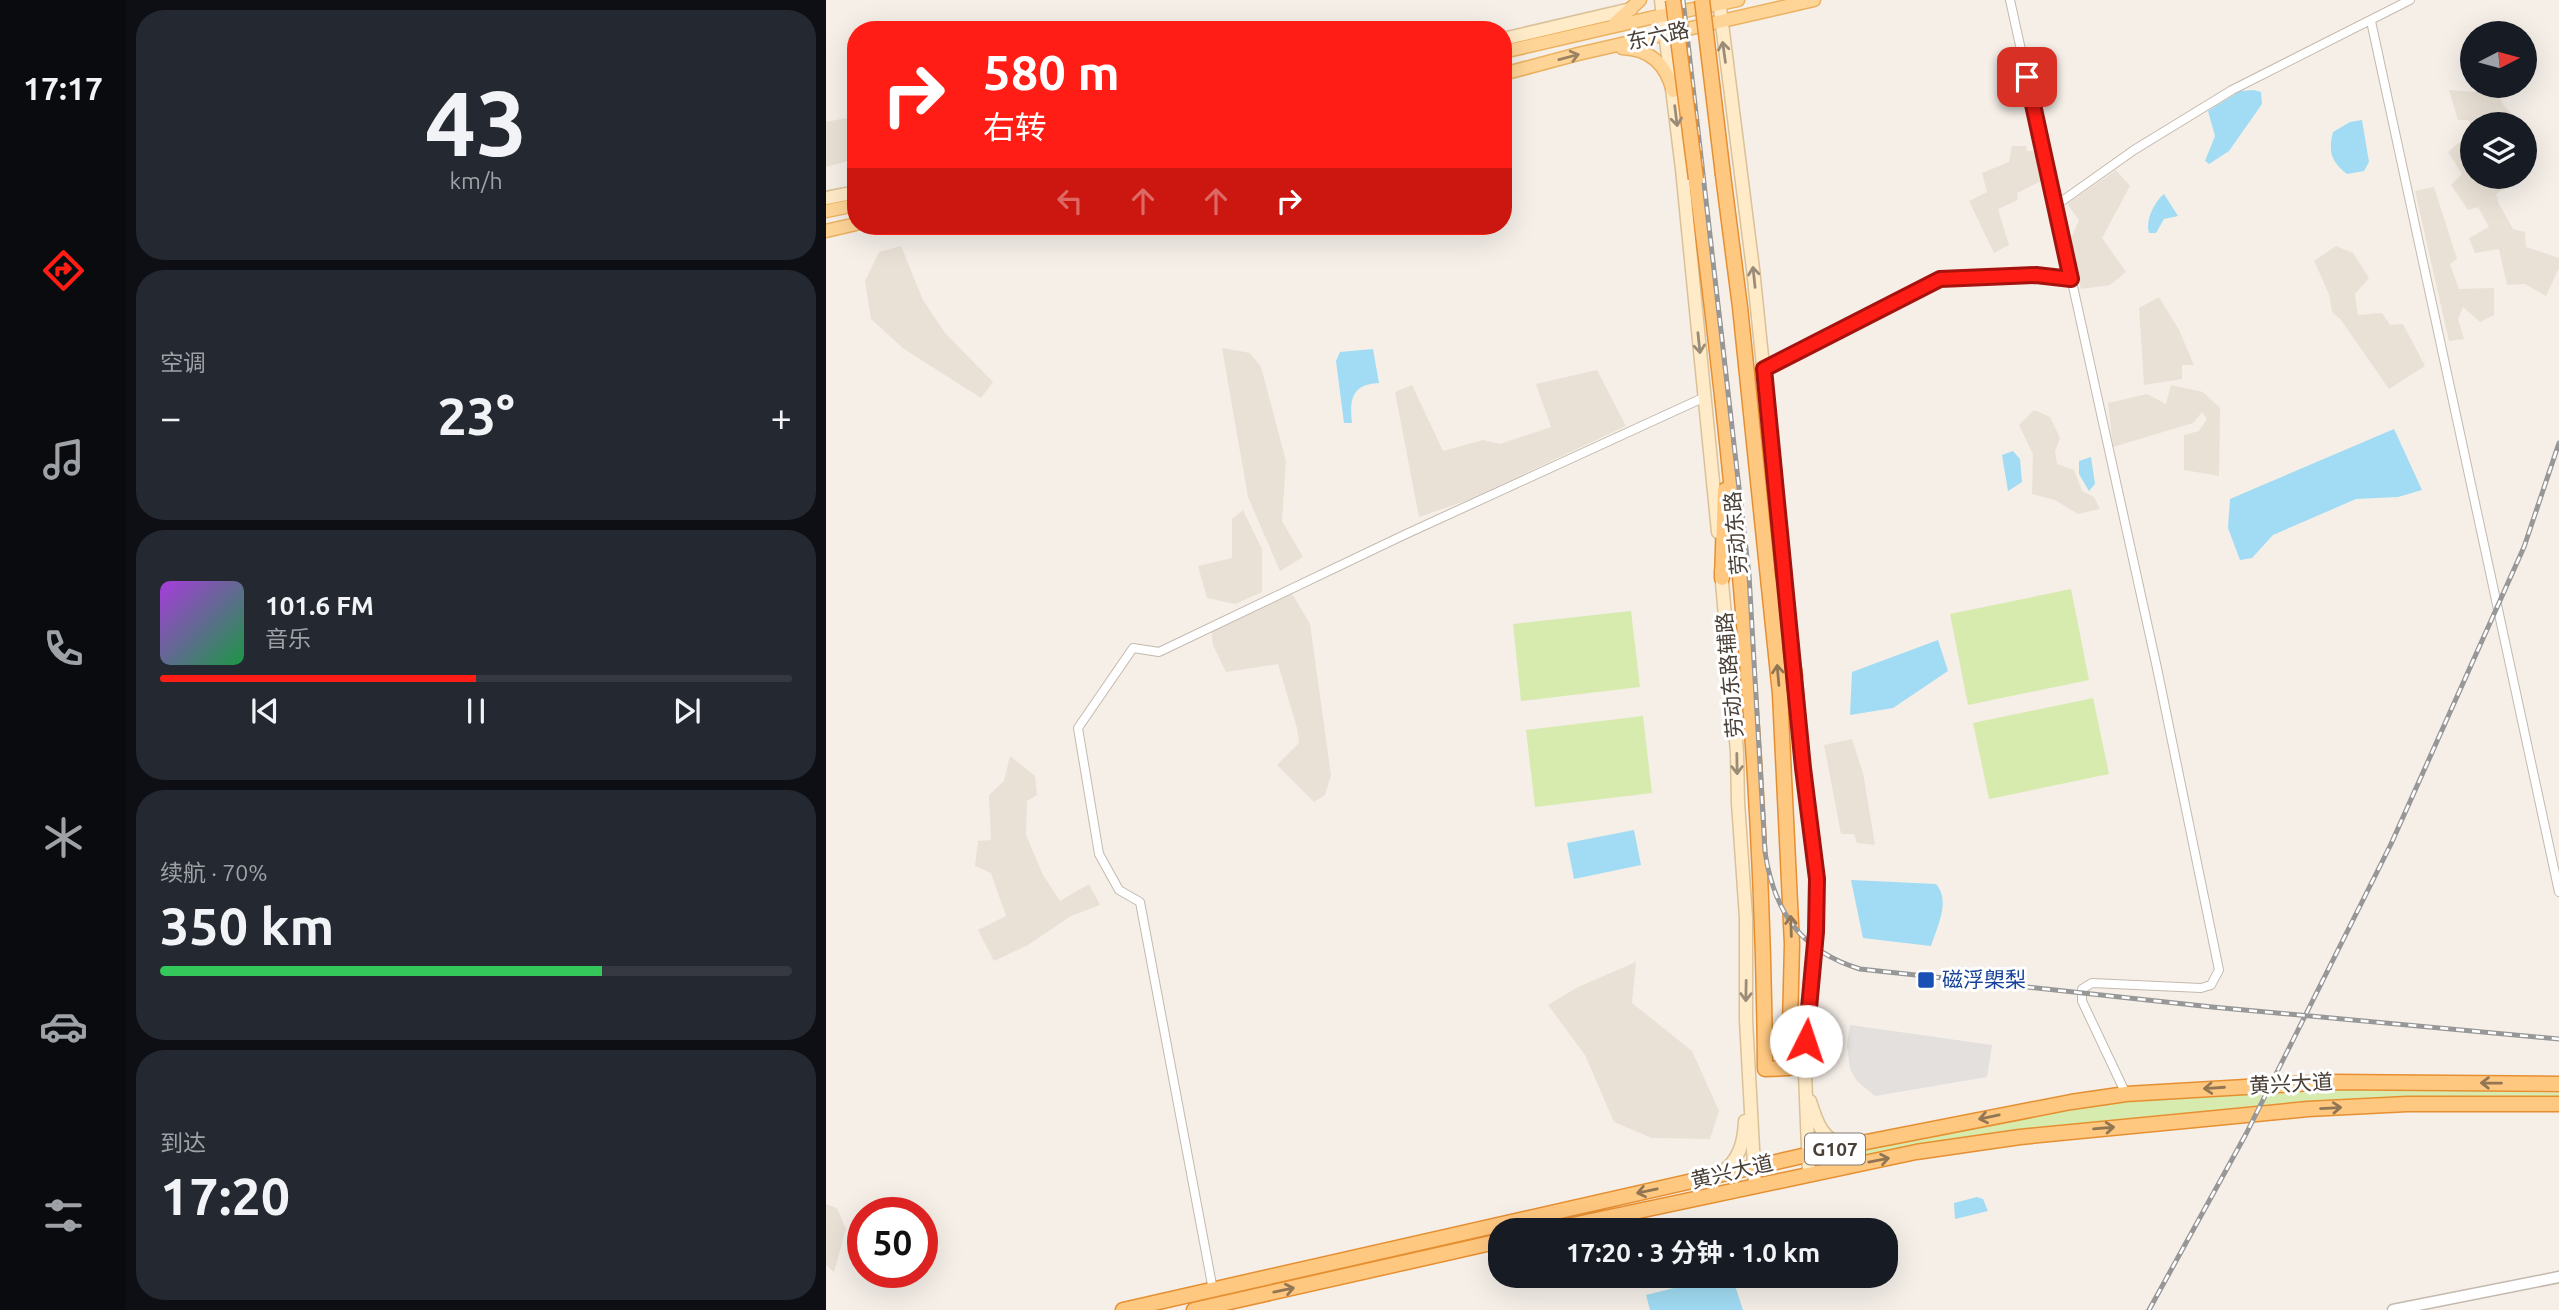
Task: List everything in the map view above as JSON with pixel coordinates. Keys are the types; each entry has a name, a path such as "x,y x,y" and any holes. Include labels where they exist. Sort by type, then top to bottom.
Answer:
{"highway":[{"name":"劳动东路","path":"1673,0 1720,369 1740,560 1762,909 1765,1069 1789,1068 1792,944 1784,755 1740,307 1702,0"},
{"path":"1720,369 1725,493 1722,578"},
{"path":"1754,444 1795,676"},
{"name":"黄兴大道","path":"1122,1310 1851,1145 2015,1112 2126,1094 2330,1082 2559,1084"},
{"name":"黄兴大道","path":"1604,1218 1916,1153 2088,1129 2308,1109 2407,1104 2559,1104"},
{"path":"1194,1310 1215,1308 1488,1244"}],"main road":[{"name":"劳动东路辅路","path":"1661,0 1705,397 1737,752 1746,918 1747,1047 1755,1185"},
{"name":"东六路","path":"1512,50 1719,2 1738,0"},
{"name":"东六路","path":"1512,72 1814,0"},
{"path":"1719,2 1764,369 1803,768 1817,879 1816,932 1805,1073 1809,1174"},
{"path":"1605,28 1617,22 1636,5"},
{"path":"1512,37 1636,5"},
{"path":"1608,47 1638,50 1654,57 1666,71 1673,92"},
{"path":"826,198 847,194"},
{"path":"826,211 847,207"},
{"path":"826,231 847,226"},
{"path":"1712,1177 1731,1166 1741,1147 1745,1130 1747,1047"},
{"path":"1805,1073 1808,1094 1820,1129 1833,1142 1851,1145"}],"street":[{"path":"2010,0 2157,668 2219,970 2215,981 2200,988 2092,983 2084,986 2080,993 2082,1001 2126,1094"},
{"path":"2055,206 2134,150 2232,90 2410,0"},
{"path":"2371,21 2559,892"},
{"path":"1764,369 1940,279 2036,275 2071,279"},
{"path":"1213,1290 1140,902 1119,890 1099,854 1078,728 1133,648 1158,652 1404,535 1705,397"},
{"path":"2393,1310 2559,1278"}],"shaded area":[{"path":"2449,90 2460,91 2460,98 2500,98 2510,112 2460,112 2458,120"},
{"path":"847,119 847,161 826,167 826,122"},
{"path":"2460,142 2460,171 2448,152"},
{"path":"2012,146 2026,146 2027,151 2035,151 2041,181 2017,193 2018,200 1998,209 2009,245 1994,253 1969,201 1987,192 1982,173 2009,162"},
{"path":"2116,170 2130,186 2102,238 2126,272 2110,285 2081,289 2069,243 2079,220 2067,204"},
{"path":"2460,176 2460,189 2504,189 2496,194 2499,204 2513,229 2525,232 2526,247 2559,258 2559,268 2546,296 2525,284 2507,285 2499,249 2475,253 2469,238 2489,227 2478,207 2468,210 2451,185"},
{"path":"2434,187 2457,259 2450,264 2459,289 2494,288 2494,315 2480,322 2463,307 2458,319 2464,339 2449,341 2415,191"},
{"path":"901,246 923,300 945,333 993,382 981,398 904,349 871,319 865,281 879,252"},
{"path":"2336,246 2353,253 2369,278 2355,294 2358,315 2382,313 2390,325 2403,324 2425,366 2389,389 2341,320 2332,312 2329,294 2314,261"},
{"path":"2159,297 2179,330 2194,365 2182,365 2182,379 2144,385 2139,308"},
{"path":"1222,348 1250,353 1261,367 1286,461 1282,521 1303,557 1280,571 1248,497"},
{"path":"1597,370 1626,426 1468,500 1419,517 1395,392 1412,385 1443,451 1483,440 1500,444 1551,427 1536,384"},
{"path":"2171,385 2203,392 2220,408 2219,476 2184,470 2184,435 2199,431 2207,419 2202,412 2193,423 2113,447 2108,403 2147,394 2166,404"},
{"path":"2034,410 2050,417 2060,438 2055,451 2057,464 2074,470 2082,491 2094,497 2100,509 2078,514 2055,500 2032,494 2033,454 2019,425"},
{"path":"1243,510 1262,549 1262,592 1235,604 1207,598 1198,566 1232,558 1232,519"},
{"path":"1290,590 1310,624 1331,775 1325,795 1314,802 1277,765 1299,743 1278,664 1226,672 1213,645 1211,627"},
{"path":"1852,739 1863,773 1875,845 1857,843 1854,834 1841,834 1824,745"},
{"path":"1010,756 1035,776 1037,795 1027,801 1026,835 1043,875 1060,901 1089,884 1100,905 1071,916 1028,945 994,961 978,930 1006,916 991,873 975,866 978,841 991,840 989,795 1004,781"},
{"path":"1636,962 1632,1003 1692,1051 1719,1111 1710,1139 1652,1138 1614,1122 1585,1055 1548,1005 1578,987"},
{"path":"1850,1025 1992,1045 1987,1077 1875,1096 1857,1081 1850,1069 1847,1045"},
{"path":"826,1204 837,1208 846,1229 834,1272 826,1265"}],"green space":[{"path":"2071,589 2089,680 1968,705 1950,614"},
{"path":"1631,611 1640,687 1521,701 1513,624"},
{"path":"2093,698 2109,774 1989,799 1973,723"},
{"path":"1643,716 1652,793 1535,807 1526,730"},
{"path":"2344,1088 2559,1093 2559,1096 2371,1101 2183,1113 1996,1135 1810,1167 1809,1163 1968,1127 2099,1104"}],"water":[{"path":"2240,91 2261,92 2262,104 2229,151 2209,164 2205,161 2215,136 2208,111"},
{"path":"2362,120 2369,162 2364,171 2347,174 2332,156 2333,132 2350,122"},
{"path":"2164,194 2178,216 2164,219 2156,233 2149,233 2151,212"},
{"path":"1373,349 1379,383 1363,386 1358,390 1352,400 1352,423 1344,423 1336,361 1340,352"},
{"path":"2394,429 2422,490 2398,497 2356,499 2273,535 2252,558 2240,560 2228,528 2230,499"},
{"path":"2013,451 2020,459 2022,482 2008,491 2002,455"},
{"path":"2091,457 2095,484 2089,491 2079,474 2079,461"},
{"path":"1938,640 1948,671 1893,708 1850,715 1852,672"},
{"path":"1634,830 1641,865 1574,879 1567,843"},
{"path":"1851,880 1936,884 1943,906 1931,946 1863,938"},
{"path":"1977,1197 1983,1199 1988,1211 1955,1219 1954,1203"},
{"path":"1674,1288 1736,1288 1743,1310 1650,1310 1646,1295"}],"railway":[{"path":"1683,0 1749,575 1765,852 1775,893 1794,926 1822,952 1860,969 2212,1007 2559,1039"},
{"path":"2149,1310 2246,1134 2391,844 2524,547 2559,443"}],"place":[{"name":"磁浮㮾梨","path":"1926,980"}],"route":[{"path":"1806,1041 1816,932 1817,879 1803,768 1764,369 1940,279 2036,275 2071,279 2027,77"}]}
